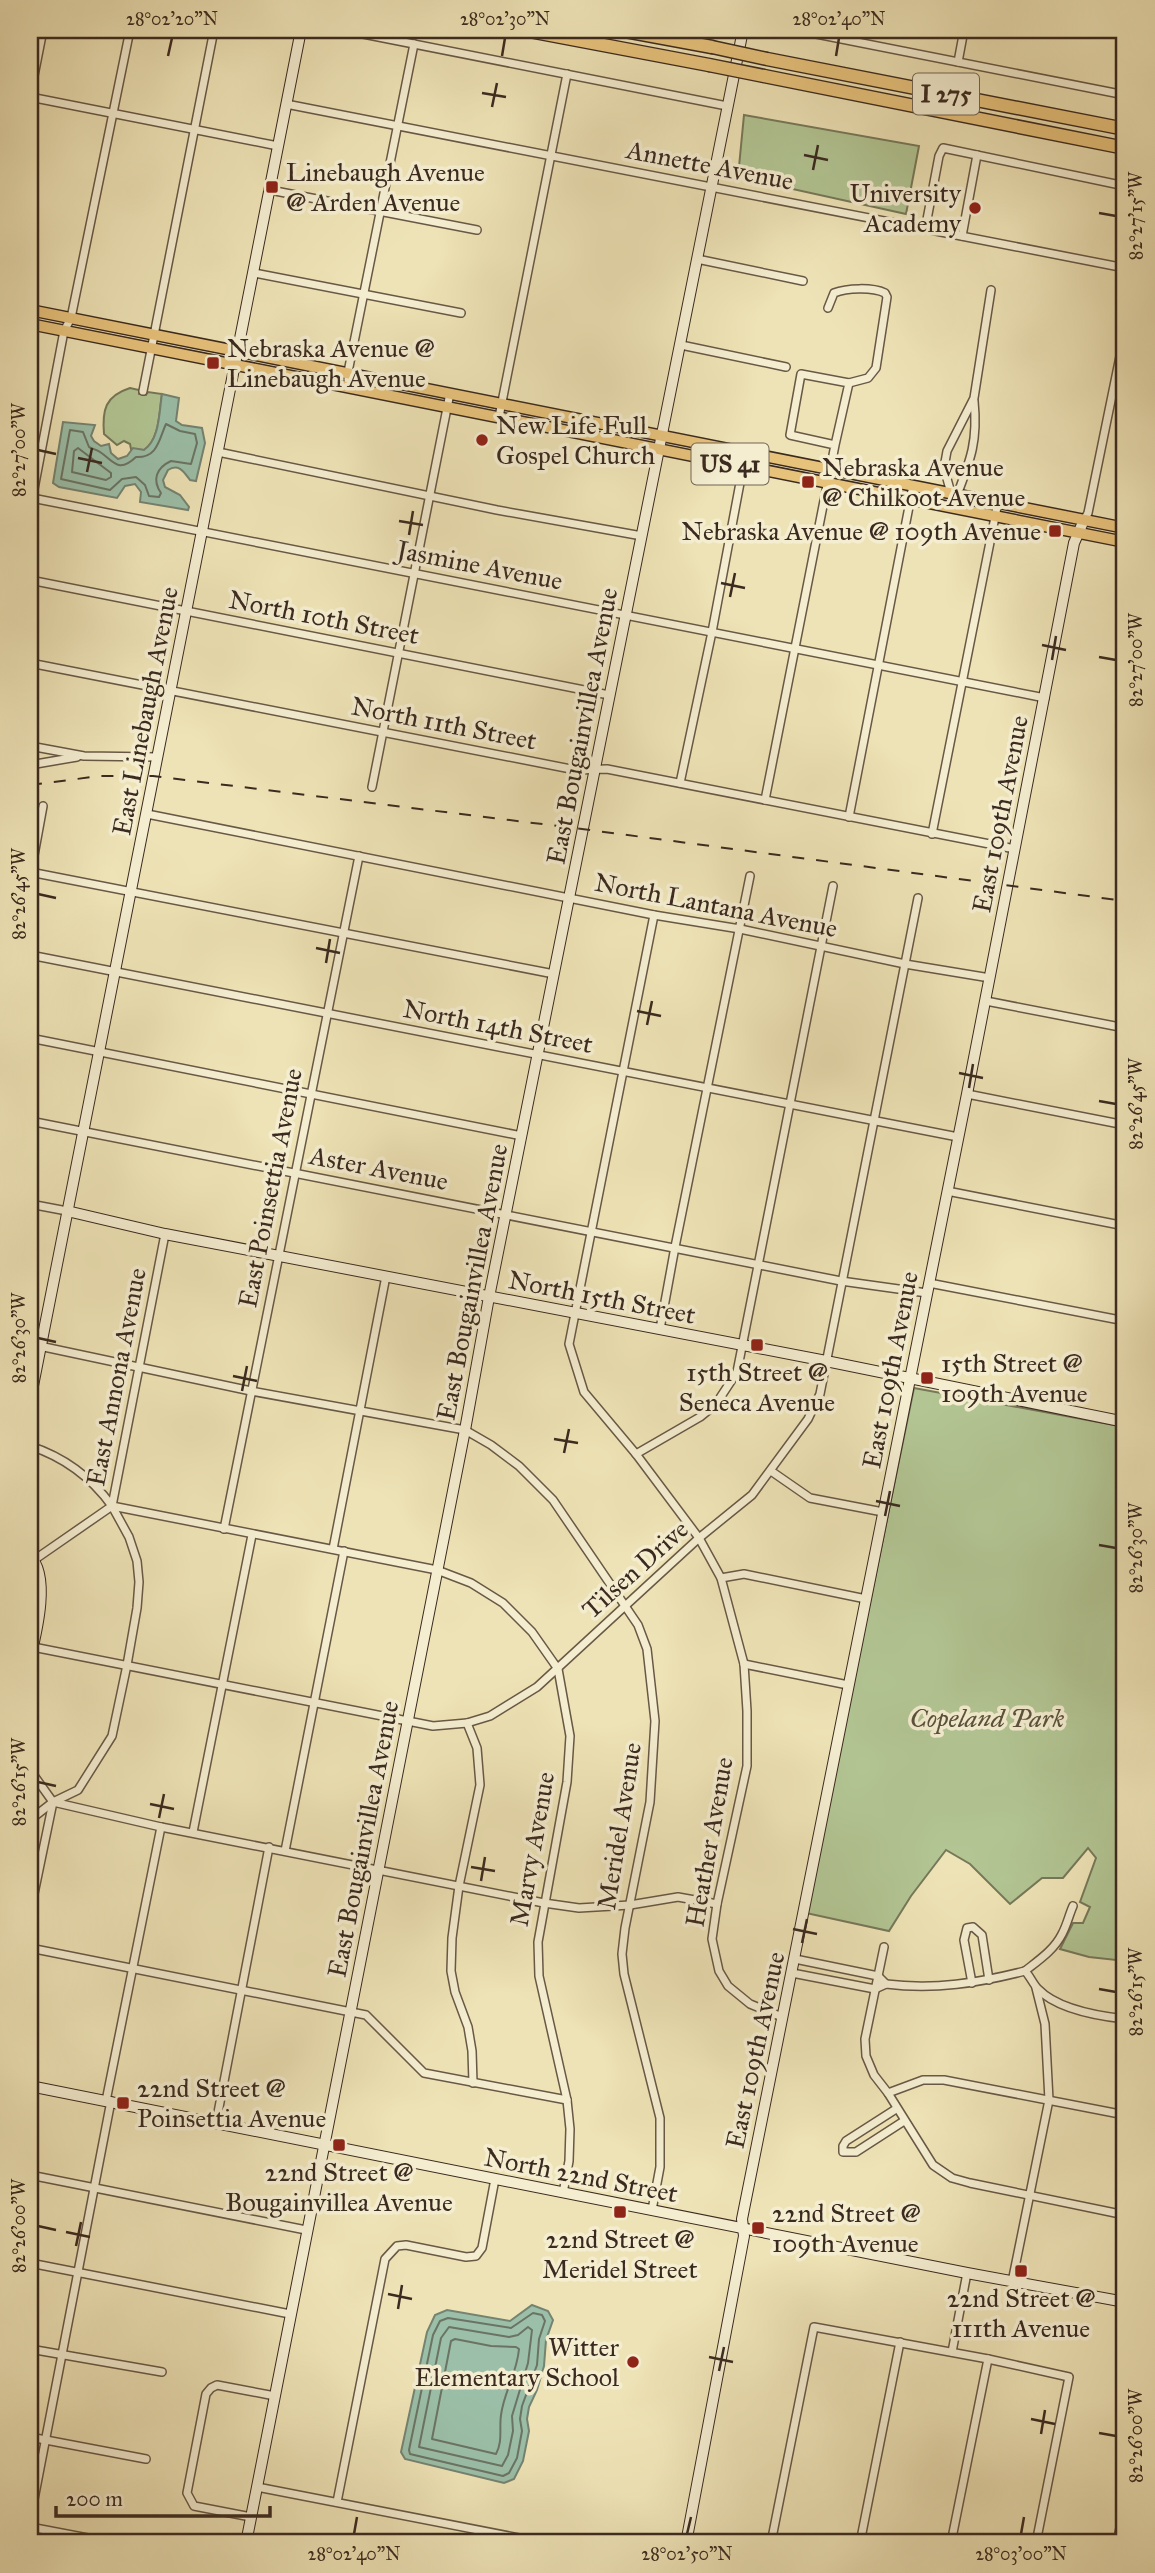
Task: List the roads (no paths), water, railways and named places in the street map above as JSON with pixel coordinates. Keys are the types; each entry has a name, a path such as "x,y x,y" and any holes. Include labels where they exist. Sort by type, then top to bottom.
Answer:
{"highway":[{"name":"I 275","path":"524,30 1125,148"},
{"name":"I 275","path":"620,30 1125,129"}],"main road":[{"name":"US 41","path":"30,310 1125,528"},
{"name":"US 41","path":"30,324 1125,542"},
{"path":"743,467 752,462 783,460"}],"street":[{"path":"43,30 30,97 278,146"},
{"path":"30,510 64,331 71,318 130,30"},
{"path":"144,391 214,30"},
{"name":"East Linebaugh Avenue","path":"30,1401 35,1345 67,1211 301,30"},
{"path":"343,30 727,106"},
{"name":"East Bougainvillea Avenue","path":"246,2543 489,1297 743,30"},
{"path":"796,30 1125,95"},
{"path":"851,41 853,30"},
{"path":"958,62 964,30"},
{"path":"348,387 348,372 414,44"},
{"path":"499,417 567,74"},
{"name":"Annette Avenue","path":"286,104 1125,268"},
{"path":"925,229 939,156 943,149 1125,186"},
{"path":"962,236 977,155"},
{"path":"270,190 477,230"},
{"path":"697,259 803,281"},
{"path":"254,273 461,313"},
{"path":"828,309 834,293 841,291 878,290 885,293 887,298 876,368 868,377 849,383 801,374 790,435 835,445"},
{"path":"954,494 974,448 974,398 991,290"},
{"name":"East 109th Avenue","path":"686,2543 744,2228 742,2219 986,1001 1074,543 1084,520 1123,354 1125,332"},
{"path":"681,345 786,367"},
{"path":"765,800 826,483 849,383"},
{"path":"372,787 450,393"},
{"path":"954,494 944,468 947,451 974,398"},
{"path":"218,453 430,494 497,510 642,536"},
{"path":"680,783 743,467"},
{"path":"849,817 913,486"},
{"name":"Jasmine Avenue","path":"32,498 1045,698"},
{"path":"932,834 998,502"},
{"name":"North 10th Street","path":"30,580 610,695"},
{"name":"North 11th Street","path":"30,663 576,770 607,769 1015,849"},
{"path":"30,746 84,756 157,757"},
{"path":"30,765 84,756"},
{"path":"43,806 30,874 554,974"},
{"name":"North Lantana Avenue","path":"147,814 569,899 990,978"},
{"name":"East Poinsettia Avenue","path":"224,1529 359,856"},
{"path":"660,1329 750,876"},
{"path":"636,1454 716,1404 737,1372 833,886"},
{"name":"Tilsen Drive","path":"33,1647 433,1726 467,1723 490,1716 537,1687 699,1538 740,1507 771,1472 808,1419 820,1394 918,898"},
{"name":"Heather Avenue","path":"654,915 569,1344 584,1392 636,1454 699,1538 721,1578 744,1664 747,1766 712,1939 719,1971 728,1986 764,2011 782,2017"},
{"name":"North 14th Street","path":"30,955 958,1137"},
{"path":"986,1001 1125,1028"},
{"path":"30,1038 522,1136"},
{"path":"967,1094 1125,1125"},
{"name":"Aster Avenue","path":"30,1121 841,1281 928,1288 1125,1321"},
{"path":"947,1191 1125,1226"},
{"name":"North 15th Street","path":"30,1204 165,1234 826,1361 1125,1422"},
{"name":"East Annona Avenue","path":"30,1820 53,1802 78,1790 111,1736 138,1608 139,1583 137,1561 129,1536 112,1506 165,1234"},
{"path":"333,1549 386,1276"},
{"path":"35,1345 251,1391 465,1430"},
{"name":"Meridel Avenue","path":"465,1430 519,1466 552,1500 638,1625 647,1649 655,1721 650,1802 622,1954 624,1974 660,2118 660,2166 652,2210"},
{"path":"30,1446 50,1452 73,1467 96,1485 112,1506 32,1558 39,1573 41,1589 30,1659"},
{"path":"771,1472 810,1498 883,1512"},
{"name":"Marvy Avenue","path":"112,1506 437,1570 471,1583 503,1603 531,1632 558,1669 570,1736 567,1782 538,1942 539,1976 567,2100 570,2130 564,2193"},
{"path":"193,1832 252,1535"},
{"path":"285,1850 344,1551"},
{"path":"721,1578 744,1574 866,1599"},
{"path":"744,1664 848,1685"},
{"path":"467,1723 477,1748 480,1785 460,1886 452,1938 451,1971 455,1992 468,2027 473,2083"},
{"path":"30,1770 53,1802 161,1827 544,1903 579,1908 630,1905 678,1897 717,1904"},
{"path":"30,1913 53,1802"},
{"path":"30,2520 161,1827"},
{"path":"216,2123 269,1847"},
{"path":"792,1973 875,1989 886,1984 933,1987 989,1980 1025,1971 1046,1954 1062,1934 1073,1906"},
{"path":"972,1983 964,1940 967,1928 973,1927 982,1935 989,1980"},
{"path":"884,1947 866,2039 866,2056 874,2075 933,2165 952,2178 1125,2215"},
{"path":"30,1948 366,2015 424,2073 567,2100"},
{"path":"795,1959 878,1976 886,1984"},
{"path":"1012,2282 1049,2100 1045,2024 1036,1988 1025,1971"},
{"path":"1036,1988 1064,2004 1125,2019"},
{"path":"888,2093 923,2080 944,2080 1125,2115"},
{"name":"North 22nd Street","path":"30,2086 1012,2282 1125,2302"},
{"path":"896,2109 846,2141 843,2152 856,2152 904,2120"},
{"path":"30,2175 306,2230"},
{"path":"337,2502 385,2259 397,2246 406,2245 466,2257 476,2256 482,2248 495,2179"},
{"path":"30,2263 290,2314"},
{"path":"952,2352 967,2273"},
{"path":"771,2543 814,2327 1069,2377 1036,2543"},
{"path":"860,2543 900,2342"},
{"path":"30,2349 162,2372"},
{"path":"951,2543 988,2359"},
{"path":"251,2517 194,2506 187,2493 206,2394 217,2385 275,2396"},
{"path":"30,2437 146,2459"},
{"path":"257,2487 545,2543"},
{"path":"1117,2543 1125,2503"},
{"path":"30,2527 114,2543"}],"water":[{"path":"162,394 179,398 176,421 182,425 202,428 205,443 196,481 190,480 181,469 175,467 168,470 163,480 165,487 180,495 189,507 188,510 140,502 141,492 135,484 125,486 117,498 59,487 53,483 63,422 95,425 91,436 94,441 101,446 109,444 111,453 118,459 127,456 133,448 144,450 149,445 158,425"},
{"path":"532,2305 548,2311 553,2320 546,2340 544,2366 529,2407 529,2431 523,2461 514,2479 504,2483 405,2459 401,2452 427,2332 435,2315 447,2310 510,2321"}],"railway":[{"path":"30,785 100,776 153,776 582,829 1125,901"}],"place":[{"name":"Linebaugh Avenue @ Arden Avenue","path":"272,187"},
{"name":"University Academy","path":"975,208"},
{"name":"Nebraska Avenue @ Linebaugh Avenue","path":"213,363"},
{"name":"New Life Full Gospel Church","path":"482,440"},
{"name":"Nebraska Avenue @ Chilkoot Avenue","path":"808,482"},
{"name":"Nebraska Avenue @ 109th Avenue","path":"1055,531"},
{"name":"15th Street @ Seneca Avenue","path":"757,1345"},
{"name":"15th Street @ 109th Avenue","path":"927,1378"},
{"name":"22nd Street @ Poinsettia Avenue","path":"123,2103"},
{"name":"22nd Street @ Bougainvillea Avenue","path":"339,2145"},
{"name":"22nd Street @ Meridel Street","path":"620,2212"},
{"name":"22nd Street @ 109th Avenue","path":"758,2228"},
{"name":"22nd Street @ 111th Avenue","path":"1021,2271"},
{"name":"Witter Elementary School","path":"633,2362"}],"park label":[{"name":"Copeland Park","path":"987,1718"}]}
